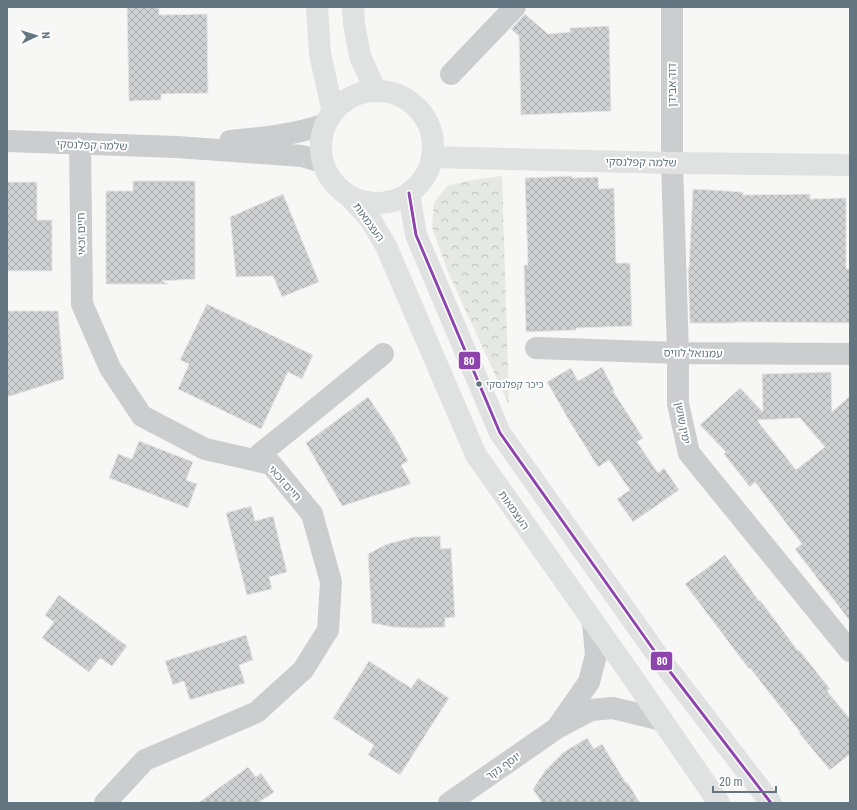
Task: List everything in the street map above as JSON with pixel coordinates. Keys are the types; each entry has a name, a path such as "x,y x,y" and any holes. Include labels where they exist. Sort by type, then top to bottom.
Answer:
{"main road":[{"path":"317,7 320,54 329,118"},
{"path":"353,7 354,24 360,56 375,90"},
{"path":"375,90 392,92 408,100 421,111 429,125 433,141 432,157 428,171 420,183 409,193 395,200 379,203 363,201 348,195 335,184 322,162 321,152 322,138 329,118 345,100 359,93 375,90"},
{"name":"שלמה קפלנסקי","path":"432,157 672,163 850,165"},
{"path":"409,193 416,235 500,433 658,656 771,803"},
{"name":"העצמאות","path":"348,195 370,220 386,246 476,455 719,803"}],"street":[{"path":"451,74 515,7"},
{"name":"דוד אבידן","path":"672,7 672,163"},
{"name":"שלמה קפלנסקי","path":"177,147 278,136 311,129 329,118"},
{"name":"שלמה קפלנסקי","path":"7,141 177,147 302,156 322,162"},
{"name":"חיים זכאי","path":"80,144 82,304 110,368 142,416 205,449 271,464 312,514 331,582 328,630 303,670 257,712 145,760 106,803"},
{"name":"ימין שושן","path":"672,163 678,353 678,404 689,453 850,651"},
{"name":"עמנואל לוויס","path":"536,348 678,353 850,354"},
{"path":"260,454 383,354"},
{"name":"יוסף נקר","path":"557,728 589,682 596,655 593,622"},
{"name":"יוסף נקר","path":"449,803 472,797 557,728 591,710 612,708 662,720"}],"green space":[{"path":"502,176 509,405 448,272 432,227 434,203 447,186 466,181"}],"building":[{"path":"127,7 159,7 159,15 207,14 208,93 161,94 161,100 129,101"},
{"path":"525,14 548,34 570,32 570,28 609,26 611,111 521,115 519,36 511,29"},
{"path":"572,176 572,178 598,177 599,189 614,188 616,263 630,263 632,326 526,332 524,265 528,265 525,178"},
{"path":"133,181 195,181 195,279 161,281 168,284 106,284 106,191 133,191"},
{"path":"7,182 37,182 37,220 52,220 52,271 7,271"},
{"path":"693,189 743,192 743,195 810,194 810,199 846,198 846,269 850,269 850,323 690,323 688,268"},
{"path":"283,194 319,282 282,297 273,276 236,277 230,217"},
{"path":"207,304 313,355 302,379 288,372 261,429 178,389 189,364 180,360"},
{"path":"7,311 58,311 64,379 7,397"},
{"path":"602,367 614,390 613,391 643,438 637,442 658,473 664,468 679,490 633,522 617,499 630,490 609,460 598,467 547,382 571,368 578,381"},
{"path":"831,372 832,412 850,396 850,621 795,549 802,544 755,482 750,487 724,454 726,452 700,425 740,388 763,412 762,374","holes":["800,418 825,447 796,470 757,420"]},
{"path":"368,397 393,434 408,461 401,465 411,484 342,506 306,443"},
{"path":"139,441 193,462 186,480 197,484 188,508 109,478 118,454 132,459"},
{"path":"251,506 255,521 273,516 287,572 269,577 272,589 247,595 226,513"},
{"path":"440,536 441,549 451,548 455,617 445,618 445,627 393,627 372,623 368,554 387,544 414,537"},
{"path":"725,555 798,651 799,650 830,689 827,691 850,719 850,754 830,770 799,733 800,732 750,668 749,669 685,584"},
{"path":"59,595 127,646 112,666 100,658 89,672 42,638 54,622 45,615"},
{"path":"246,635 253,660 239,665 245,683 190,700 184,681 173,685 165,661"},
{"path":"369,661 411,688 418,678 449,698 400,775 368,755 374,745 333,718"},
{"path":"587,738 594,749 602,744 640,803 542,803 533,789 545,771 564,752"},
{"path":"248,767 256,777 261,773 274,792 258,803 198,803"}],"transit line":[{"name":"80","path":"409,193 416,235 500,433 658,656 771,803"}],"place":[{"name":"כיכר קפלנסקי","path":"479,384"}]}
